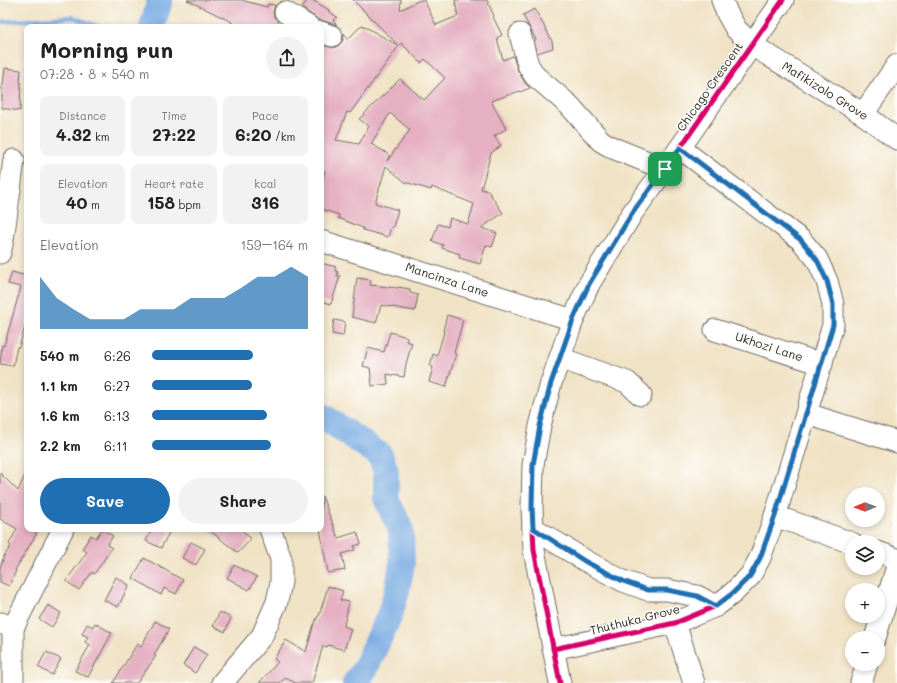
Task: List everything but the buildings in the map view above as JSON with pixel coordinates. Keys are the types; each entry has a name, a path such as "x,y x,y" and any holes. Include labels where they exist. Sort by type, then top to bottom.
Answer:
{"street":[{"name":"Mafikizolo Grove","path":"722,0 736,29 752,45 863,114 897,139"},
{"name":"Chicago Crescent","path":"560,683 534,550 532,507 533,465 540,426 551,383 573,320 589,284 633,212 680,148 783,0"},
{"path":"286,13 304,24"},
{"path":"520,34 528,65 535,76 569,105 601,141 613,148 665,169"},
{"path":"863,114 897,65"},
{"name":"Thuthuka Grove","path":"553,649 675,623 716,606 733,593 750,576 760,558 775,516 833,325 833,304 827,281 817,260 801,240 680,148"},
{"path":"0,253 14,160"},
{"name":"Mancinza Lane","path":"324,241 573,320"},
{"name":"Ukhozi Lane","path":"715,330 822,364"},
{"path":"560,358 627,382 641,395"},
{"path":"807,414 897,442"},
{"path":"775,516 845,541"},
{"path":"533,528 586,562 623,581 648,590 667,590 697,596 716,606"},
{"path":"13,683 7,626 61,532"},
{"path":"222,683 262,636 277,602 281,582 281,559 271,532"},
{"path":"885,555 897,559"},
{"path":"877,631 897,567"},
{"path":"675,623 694,683"},
{"path":"861,683 865,671"}],"waterway":[{"path":"153,24 160,0"},
{"path":"0,22 73,17 92,24"},
{"path":"324,417 380,455 386,471 386,498 401,530 402,563 397,591 390,614 365,669 355,683"}],"cycle path":[{"path":"560,683 534,550 532,507 533,465 540,426 551,383 573,320 589,284 633,212 680,148 783,0"},
{"path":"553,649 675,623 716,606 733,593 750,576 760,558 775,516 833,325 833,304 827,281 817,259 801,240 680,148"}],"route":[{"path":"680,148 801,240 817,260 827,281 833,304 833,325 822,364 775,516 760,558 750,576 733,593 716,606 697,596 667,590 648,590 623,581 586,562 533,528 533,465 540,426 551,383 573,320 589,284 633,212 665,169 680,148"}]}
